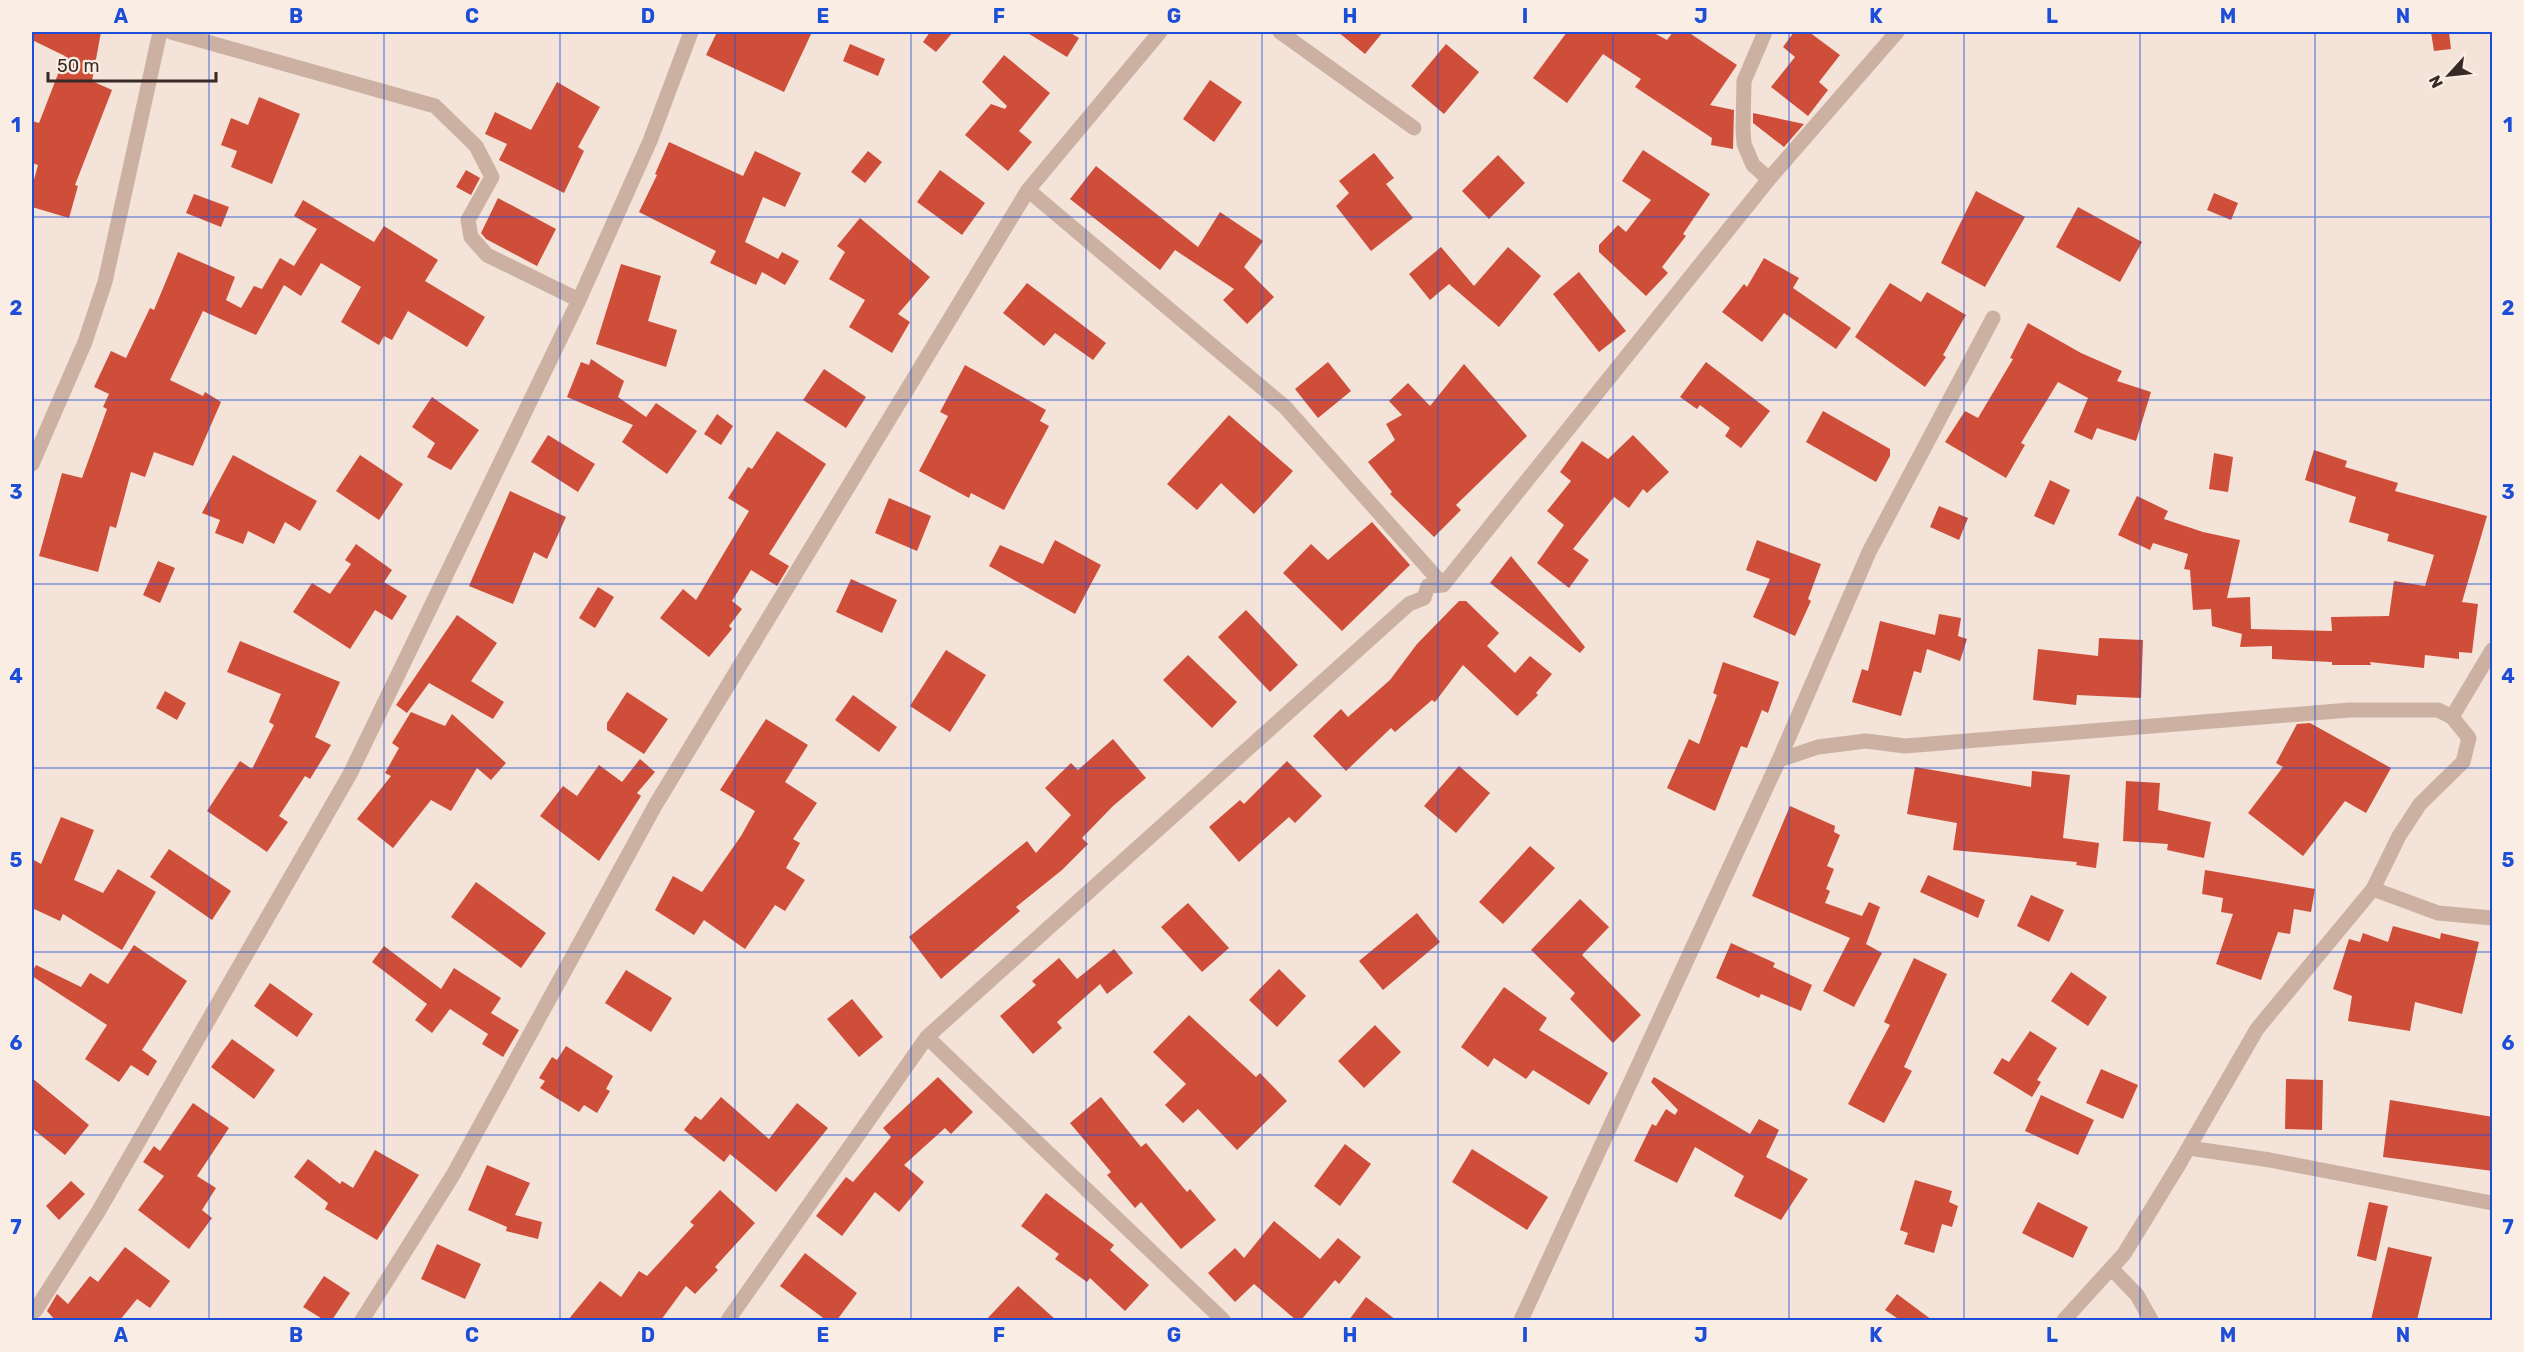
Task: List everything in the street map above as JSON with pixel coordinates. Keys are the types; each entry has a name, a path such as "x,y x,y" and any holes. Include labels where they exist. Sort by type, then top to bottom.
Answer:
{"street":[{"path":"32,464 85,342 105,282 160,32"},
{"path":"171,32 435,106 476,146 492,177 468,220 471,237 487,255 579,300"},
{"path":"37,1313 98,1212 350,774 579,300 650,141 691,32"},
{"path":"362,1320 453,1175 656,804 1028,189 1160,32"},
{"path":"1280,32 1414,128"},
{"path":"1765,32 1744,81 1743,129 1744,144 1753,165 1769,179"},
{"path":"728,1320 927,1037 1400,611 1409,604 1424,598 1428,586 1443,585 1769,179 1897,32"},
{"path":"1028,189 1285,407 1443,585"},
{"path":"1521,1320 1779,760 1869,552 1993,318"},
{"path":"2452,717 2493,650"},
{"path":"1779,760 1818,747 1866,741 1905,746 2350,710 2438,710 2452,717 2469,738 2463,762 2420,804 2399,836 2373,889 2258,1029 2124,1254 2064,1320"},
{"path":"2373,889 2438,913 2493,918"},
{"path":"927,1037 1223,1320"},
{"path":"2189,1148 2270,1160 2493,1203"},
{"path":"2111,1268 2138,1294 2151,1320"}],"building":[{"path":"32,32 101,32 92,81 112,90 75,185 78,186 69,218 32,207 32,187 38,165 32,163 32,121 39,123 65,56 32,40"},
{"path":"717,32 812,32 784,92 706,55"},
{"path":"930,32 953,32 936,52 923,42"},
{"path":"1026,32 1069,32 1079,38 1067,57"},
{"path":"1338,32 1383,32 1365,54"},
{"path":"1567,32 1652,32 1667,40 1673,32 1688,32 1737,65 1710,105 1734,110 1733,149 1711,145 1712,138 1635,87 1641,79 1603,54 1567,103 1533,78"},
{"path":"1794,32 1809,32 1840,55 1819,82 1828,90 1808,116 1771,87 1795,57 1783,47"},
{"path":"2431,32 2449,32 2451,49 2434,51"},
{"path":"850,44 885,59 878,76 843,61"},
{"path":"1446,44 1479,72 1444,114 1411,86"},
{"path":"1004,55 1050,93 1019,131 1032,142 1008,171 965,135 991,104 1005,109 1007,106 982,82"},
{"path":"1210,80 1242,102 1214,142 1183,119"},
{"path":"557,82 600,107 578,147 584,151 564,193 499,160 507,144 485,134 495,112 531,130"},
{"path":"259,97 300,114 272,184 231,167 237,151 221,145 231,118 248,125"},
{"path":"1753,113 1804,124 1784,147 1753,123"},
{"path":"669,142 743,176 755,151 801,173 785,207 763,197 745,242 778,259 782,252 799,261 785,285 762,272 756,285 710,263 716,251 639,212 657,175 655,174"},
{"path":"1643,150 1710,194 1683,234 1686,236 1662,267 1668,273 1646,296 1599,252 1599,245 1618,225 1626,232 1651,200 1622,181"},
{"path":"868,151 882,162 865,183 851,172"},
{"path":"1374,153 1394,178 1386,184 1413,218 1371,251 1336,206 1349,193 1339,181"},
{"path":"1498,155 1525,183 1489,219 1462,191"},
{"path":"1096,166 1198,247 1220,212 1263,241 1244,267 1274,297 1247,324 1223,300 1234,289 1175,250 1160,270 1070,199"},
{"path":"466,170 480,178 471,195 456,187"},
{"path":"940,170 985,203 962,235 917,202"},
{"path":"1976,191 2025,217 1985,287 1941,263"},
{"path":"2214,193 2238,203 2231,220 2207,210"},
{"path":"194,194 229,207 221,227 186,213"},
{"path":"498,198 556,229 537,266 486,239 481,233"},
{"path":"303,200 374,242 384,226 438,260 425,281 485,317 467,347 408,311 392,340 384,336 379,345 341,322 361,287 321,263 301,296 284,285 256,335 203,311 170,380 203,396 205,392 221,402 193,466 154,452 145,477 131,472 116,528 110,526 98,572 39,556 62,473 82,478 107,409 103,407 109,394 94,387 111,351 126,358 150,308 154,310 178,252 235,277 226,300 241,308 254,286 262,289 280,258 294,266 317,229 294,216"},
{"path":"2078,207 2142,242 2120,282 2056,247"},
{"path":"860,218 930,277 898,314 910,322 892,353 849,327 865,300 829,279 845,252 837,246"},
{"path":"1441,247 1474,286 1508,247 1541,276 1499,327 1449,284 1430,300 1409,274"},
{"path":"1764,258 1799,278 1793,288 1851,328 1836,349 1784,313 1762,342 1722,312 1744,284 1747,287"},
{"path":"621,264 661,276 648,321 677,330 666,367 596,344"},
{"path":"1579,272 1626,331 1599,352 1553,294"},
{"path":"1027,283 1106,343 1093,360 1055,333 1044,346 1003,313"},
{"path":"1890,283 1921,302 1927,292 1966,315 1943,355 1946,357 1925,387 1855,337"},
{"path":"2028,323 2081,353 2122,371 2117,381 2151,392 2136,441 2097,428 2092,440 2074,432 2088,398 2058,382 2021,443 2025,445 2006,478 1945,442 1965,411 1978,418 2013,359 2010,358"},
{"path":"591,359 624,381 618,397 646,417 656,403 697,431 667,474 622,442 633,425 567,397 581,362 589,365"},
{"path":"1328,362 1351,391 1318,418 1295,389"},
{"path":"1706,362 1770,411 1741,448 1725,436 1730,428 1700,405 1697,409 1680,397"},
{"path":"1464,364 1527,436 1456,505 1461,510 1434,537 1390,494 1392,492 1368,462 1395,440 1386,424 1402,415 1389,401 1408,383 1430,406"},
{"path":"965,365 1046,410 1040,421 1049,426 1004,510 971,493 969,498 919,471 948,416 940,412"},
{"path":"824,369 866,397 846,428 803,400"},
{"path":"432,397 479,430 451,470 427,457 435,443 412,427"},
{"path":"1823,411 1890,449 1890,456 1876,482 1806,442"},
{"path":"717,414 733,426 721,445 704,434"},
{"path":"1229,415 1293,471 1254,514 1221,483 1197,510 1167,484"},
{"path":"777,431 826,464 769,554 789,566 777,586 751,570 732,601 742,609 729,626 732,629 709,657 660,618 683,589 696,600 749,511 728,498 748,467 752,469"},
{"path":"548,435 595,464 578,492 531,462"},
{"path":"1633,435 1669,472 1647,493 1643,489 1629,508 1614,497 1573,549 1589,560 1569,588 1537,563 1564,525 1547,511 1571,481 1560,472 1582,441 1608,459"},
{"path":"2314,450 2347,461 2345,467 2398,483 2395,491 2487,516 2462,602 2478,604 2472,653 2459,652 2459,659 2425,655 2424,668 2370,662 2371,665 2332,665 2332,662 2272,659 2272,646 2240,647 2242,634 2212,626 2211,609 2193,610 2190,570 2184,569 2188,554 2153,543 2150,550 2118,535 2137,496 2168,511 2164,519 2203,532 2240,540 2227,598 2250,597 2251,629 2332,631 2331,617 2389,616 2394,581 2425,586 2434,555 2387,541 2389,534 2349,522 2356,497 2305,480"},
{"path":"2214,453 2233,457 2228,492 2209,489"},
{"path":"233,455 317,501 300,531 285,522 274,544 248,531 243,544 215,533 220,520 202,513"},
{"path":"360,455 403,484 379,520 336,491"},
{"path":"2050,480 2070,490 2054,525 2034,516"},
{"path":"510,491 566,517 547,559 534,552 513,604 469,586"},
{"path":"889,498 931,516 917,551 875,533"},
{"path":"1939,506 1968,518 1959,540 1930,527"},
{"path":"1372,522 1410,565 1342,631 1283,573 1311,544 1328,560"},
{"path":"1055,540 1101,565 1075,614 989,566 1000,545 1043,564"},
{"path":"1757,540 1821,564 1808,599 1811,601 1795,636 1753,617 1770,579 1746,570"},
{"path":"356,544 392,570 384,582 407,596 392,620 375,610 350,649 293,612 312,583 330,594 351,564 345,560"},
{"path":"1511,556 1585,647 1580,653 1490,583"},
{"path":"158,561 175,568 160,603 143,595"},
{"path":"851,579 897,600 882,633 836,612"},
{"path":"598,587 614,597 595,628 579,618"},
{"path":"1459,601 1466,601 1499,633 1487,646 1515,673 1530,656 1552,674 1536,693 1538,695 1517,716 1463,665 1435,702 1432,700 1395,732 1391,728 1346,771 1313,736 1341,709 1348,717 1390,680 1417,644"},
{"path":"1246,610 1298,665 1270,692 1218,637"},
{"path":"1939,614 1961,618 1958,636 1967,639 1960,661 1927,649 1921,673 1914,671 1901,716 1852,702 1862,669 1868,671 1880,621 1935,635"},
{"path":"457,615 497,643 471,681 504,702 493,719 429,683 407,713 396,705"},
{"path":"2099,638 2143,640 2141,698 2077,695 2076,705 2033,700 2038,649 2098,656"},
{"path":"240,641 340,682 315,737 331,745 310,779 305,776 279,816 288,822 267,852 207,811 240,761 252,769 274,725 269,722 281,694 227,672"},
{"path":"946,650 986,675 950,732 910,706"},
{"path":"1188,655 1237,702 1212,728 1163,680"},
{"path":"1723,662 1779,682 1768,713 1762,710 1747,748 1741,746 1715,811 1667,788 1689,739 1699,744 1717,695 1713,693"},
{"path":"165,691 186,703 177,720 156,708"},
{"path":"627,692 668,719 644,754 607,730 607,723"},
{"path":"853,695 897,727 879,752 835,720"},
{"path":"411,712 445,726 452,714 506,763 491,780 477,768 451,811 431,800 393,848 357,819 391,776 385,773 399,748 392,743"},
{"path":"766,719 808,745 785,782 817,803 793,839 800,843 786,868 805,880 785,911 775,905 745,949 704,920 694,935 655,910 673,876 702,892 741,836 755,811 720,790"},
{"path":"2310,723 2391,768 2366,813 2345,801 2303,856 2248,813 2283,767 2276,763 2297,724"},
{"path":"1113,739 1146,778 1113,806 1082,838 1088,844 1062,870 1016,907 1020,911 941,979 909,937 1027,841 1036,853 1071,815 1045,788 1071,763 1078,770"},
{"path":"640,759 655,772 637,793 641,796 599,861 540,816 563,786 577,796 599,765 622,782"},
{"path":"1287,761 1322,796 1295,823 1289,817 1239,862 1209,827 1240,800 1244,804"},
{"path":"1459,766 1490,793 1456,833 1424,806"},
{"path":"1915,767 2031,787 2032,771 2070,775 2063,838 2099,843 2096,868 2076,865 2077,862 1953,850 1957,823 1907,814"},
{"path":"2126,781 2160,783 2158,810 2211,822 2204,858 2167,850 2168,844 2123,841"},
{"path":"1790,806 1835,826 1834,832 1840,835 1827,866 1834,869 1826,889 1830,891 1825,903 1862,916 1869,902 1880,907 1866,944 1882,953 1854,1007 1823,991 1850,938 1752,896"},
{"path":"61,817 94,830 74,880 103,893 118,869 156,892 122,950 63,914 60,921 32,908 32,859 41,864"},
{"path":"1530,846 1555,868 1503,924 1479,902"},
{"path":"169,849 231,891 212,920 150,877"},
{"path":"2205,870 2315,889 2311,912 2294,909 2290,934 2278,932 2261,980 2216,964 2233,914 2221,912 2223,898 2202,894"},
{"path":"1928,875 1985,900 1978,918 1920,892"},
{"path":"476,882 546,933 521,968 451,917"},
{"path":"2031,895 2064,910 2049,942 2017,926"},
{"path":"1580,899 1609,927 1582,955 1641,1015 1613,1043 1570,999 1575,993 1531,950"},
{"path":"1188,903 1229,948 1202,972 1161,927"},
{"path":"1417,913 1440,942 1383,990 1359,961"},
{"path":"2393,926 2440,939 2441,933 2479,942 2462,1014 2415,1002 2410,1031 2348,1021 2352,996 2333,989 2349,939 2360,942 2363,933 2388,942"},
{"path":"1731,943 1775,963 1773,967 1812,985 1801,1011 1761,994 1759,998 1716,978"},
{"path":"134,945 187,981 142,1050 157,1061 148,1076 131,1065 119,1082 85,1059 107,1025 32,976 32,972 36,965 81,987 90,973 108,984"},
{"path":"384,946 441,989 454,968 501,998 491,1013 519,1030 503,1057 482,1044 488,1034 450,1009 432,1033 415,1020 427,1004 372,962"},
{"path":"1114,949 1133,973 1107,994 1100,984 1057,1022 1062,1028 1033,1054 1000,1016 1036,985 1032,981 1059,958 1077,979"},
{"path":"1914,958 1947,974 1904,1067 1912,1071 1884,1123 1848,1104 1890,1025 1884,1022"},
{"path":"1279,969 1306,996 1277,1027 1249,1000"},
{"path":"626,970 672,998 651,1032 605,1003"},
{"path":"2071,972 2107,997 2088,1026 2051,1001"},
{"path":"270,983 313,1014 297,1037 254,1006"},
{"path":"1504,987 1547,1018 1539,1030 1608,1073 1589,1105 1533,1070 1526,1079 1494,1058 1488,1067 1461,1047"},
{"path":"852,999 883,1037 859,1057 827,1019"},
{"path":"1189,1015 1256,1077 1260,1073 1287,1101 1237,1150 1198,1109 1183,1123 1165,1105 1186,1084 1153,1052"},
{"path":"1375,1025 1401,1052 1364,1088 1338,1061"},
{"path":"2030,1031 2057,1048 2037,1080 2041,1082 2032,1097 1993,1073 2002,1058 2009,1062"},
{"path":"232,1039 275,1070 254,1099 211,1067"},
{"path":"566,1046 613,1076 606,1089 610,1091 597,1113 584,1105 579,1112 540,1088 545,1081 539,1078 552,1057 557,1060"},
{"path":"2101,1069 2138,1085 2123,1119 2086,1103"},
{"path":"938,1077 973,1112 951,1134 945,1128 904,1165 924,1182 899,1212 875,1192 842,1236 816,1216 846,1177 853,1182 891,1137 883,1128"},
{"path":"1654,1077 1750,1134 1759,1119 1779,1130 1766,1157 1808,1179 1781,1220 1734,1196 1744,1176 1695,1147 1677,1183 1634,1161 1652,1124 1656,1126 1666,1109 1675,1115 1678,1110 1651,1082"},
{"path":"32,1078 89,1125 65,1155 32,1128"},
{"path":"2286,1079 2323,1080 2322,1130 2285,1129"},
{"path":"2041,1095 2094,1120 2078,1155 2025,1131"},
{"path":"721,1097 769,1139 797,1103 828,1128 776,1192 730,1154 724,1162 684,1130 695,1116 701,1120"},
{"path":"1101,1097 1141,1147 1146,1143 1187,1192 1190,1189 1216,1220 1181,1249 1141,1202 1135,1208 1107,1175 1111,1172 1070,1123"},
{"path":"2390,1100 2493,1117 2493,1171 2383,1157"},
{"path":"193,1103 229,1128 197,1176 216,1188 202,1210 212,1218 189,1249 138,1210 164,1176 143,1162 154,1146 160,1151"},
{"path":"1345,1144 1371,1164 1340,1206 1314,1186"},
{"path":"1472,1149 1548,1197 1527,1230 1452,1182"},
{"path":"375,1150 419,1175 377,1240 325,1209 328,1203 294,1177 308,1159 340,1184 342,1181 353,1188"},
{"path":"487,1165 530,1183 515,1215 542,1222 538,1239 506,1231 507,1227 468,1210"},
{"path":"1915,1180 1952,1191 1949,1202 1958,1206 1952,1227 1942,1224 1934,1253 1904,1244 1908,1233 1900,1230"},
{"path":"71,1181 85,1194 59,1220 46,1206"},
{"path":"720,1190 755,1223 715,1267 718,1270 695,1294 686,1286 661,1320 568,1320 600,1281 621,1297 639,1271 647,1276 694,1225 690,1222"},
{"path":"1046,1193 1114,1245 1110,1250 1149,1285 1125,1311 1090,1278 1087,1282 1055,1259 1059,1254 1021,1226"},
{"path":"2038,1202 2088,1227 2073,1258 2022,1233"},
{"path":"2369,1202 2388,1206 2376,1261 2357,1256"},
{"path":"1274,1221 1320,1259 1338,1238 1361,1257 1339,1284 1335,1280 1301,1320 1296,1320 1254,1284 1235,1302 1208,1273 1235,1248 1244,1258"},
{"path":"437,1244 481,1264 465,1299 421,1279"},
{"path":"125,1247 170,1281 150,1308 137,1299 120,1320 55,1320 47,1311 57,1294 68,1304 90,1276 98,1282"},
{"path":"2388,1247 2432,1257 2417,1320 2371,1320"},
{"path":"805,1253 857,1293 837,1320 826,1320 780,1286"},
{"path":"324,1276 350,1293 332,1320 324,1320 303,1307"},
{"path":"1018,1286 1056,1320 986,1320"},
{"path":"1897,1294 1932,1320 1900,1320 1885,1310"},
{"path":"1366,1297 1396,1320 1349,1320"}]}
